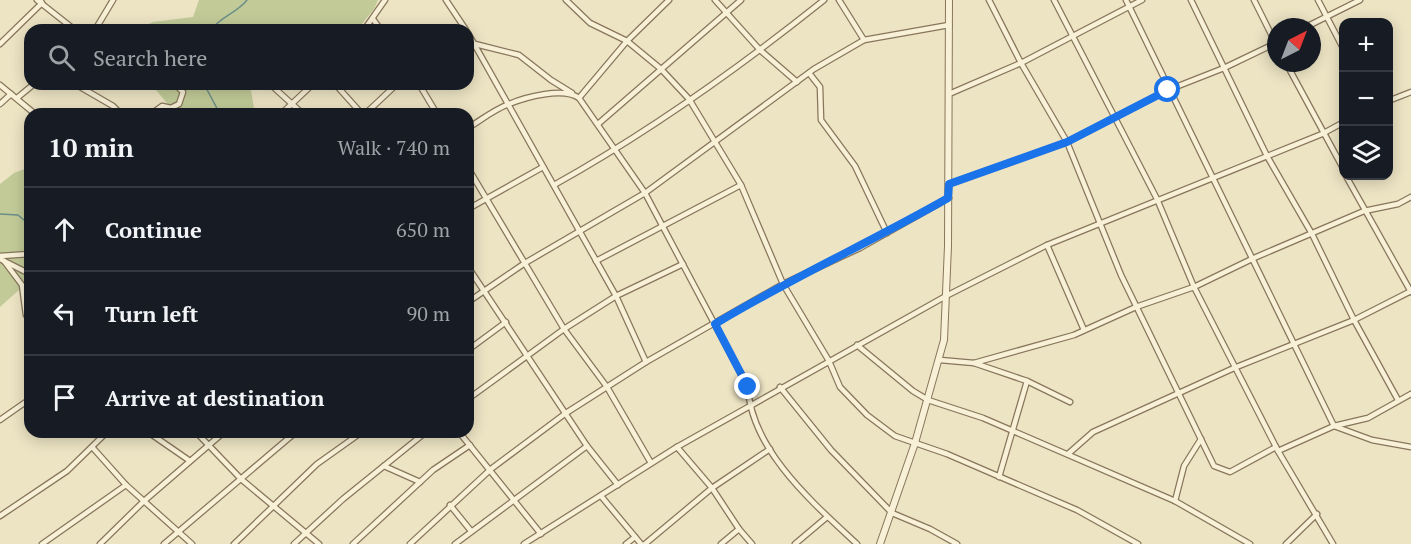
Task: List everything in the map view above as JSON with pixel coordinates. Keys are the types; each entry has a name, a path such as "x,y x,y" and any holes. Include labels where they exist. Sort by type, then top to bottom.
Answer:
{"street":[{"path":"99,24 113,0"},
{"path":"446,0 462,24"},
{"path":"566,0 590,23 627,41 661,69 689,99 741,185 783,284 829,361 840,387 867,415 895,436 1077,510 1137,544"},
{"path":"579,98 627,41 669,0"},
{"path":"715,0 760,50 797,82"},
{"path":"598,124 741,0"},
{"path":"554,185 616,151 760,50 824,0"},
{"path":"839,0 864,40"},
{"path":"880,544 915,443 940,360 947,318 949,0"},
{"path":"989,0 1021,63 1067,142 1136,307 1214,466 1230,472 1277,449 1334,426 1368,418 1411,394"},
{"path":"1054,0 1157,199 1194,287 1234,368 1277,449 1333,544"},
{"path":"1126,0 1211,177 1254,258 1334,426 1372,440 1411,447"},
{"path":"949,94 1021,63 1142,0"},
{"path":"1191,0 1267,156 1312,234 1354,320 1398,400"},
{"path":"1254,0 1267,25"},
{"path":"1318,0 1339,41"},
{"path":"1321,20 1360,0"},
{"path":"0,44 40,1 68,24"},
{"path":"369,24 383,1"},
{"path":"373,20 376,24"},
{"path":"474,298 525,264 645,193 797,82 864,40 949,25"},
{"path":"475,44 519,55 579,98 645,193 748,387 749,407 770,449 800,488 857,544"},
{"path":"475,44 616,296 646,363"},
{"path":"949,184 1067,142 1168,90 1224,68 1267,47"},
{"path":"1291,72 1339,162"},
{"path":"809,74 820,87 821,120 855,166 887,233"},
{"path":"0,85 28,108"},
{"path":"17,98 27,90"},
{"path":"85,90 115,108"},
{"path":"171,108 179,104 183,92 181,90"},
{"path":"277,90 296,108"},
{"path":"288,108 307,90"},
{"path":"341,90 357,108"},
{"path":"370,108 390,90"},
{"path":"423,90 433,108"},
{"path":"1393,99 1411,92"},
{"path":"0,104 11,94"},
{"path":"474,124 508,104 550,94 573,94"},
{"path":"524,544 677,447 780,387 946,296 1047,244 1322,134 1339,125"},
{"path":"474,206 543,166"},
{"path":"474,179 564,329 607,387 651,464"},
{"path":"1068,454 1093,432 1234,368 1294,346 1354,320 1411,291 1348,180"},
{"path":"596,261 741,185"},
{"path":"975,363 1084,330 1136,307 1194,287 1254,258 1364,211 1398,204 1411,197"},
{"path":"410,544 491,469 566,413 646,363 783,284 887,233 948,198"},
{"path":"1047,244 1084,330"},
{"path":"1,258 24,255"},
{"path":"1,258 24,271"},
{"path":"1,258 22,285 24,300"},
{"path":"474,394 564,329 616,296 683,264"},
{"path":"474,276 587,446 618,485"},
{"path":"474,346 506,322"},
{"path":"857,345 913,391 928,400 1011,430 1175,501 1250,544"},
{"path":"940,360 975,363 1027,381 1070,402"},
{"path":"999,477 1027,381"},
{"path":"780,387 831,450 892,513 930,529 957,544"},
{"path":"0,420 24,403"},
{"path":"0,516 67,471 102,438"},
{"path":"157,438 190,461"},
{"path":"201,438 241,479 319,544"},
{"path":"100,544 144,501 217,438"},
{"path":"164,544 289,438"},
{"path":"234,544 274,508 317,464 354,438"},
{"path":"294,544 415,438"},
{"path":"464,438 541,534"},
{"path":"1175,501 1184,466 1201,439"},
{"path":"353,544 420,482 470,445"},
{"path":"455,544 587,446"},
{"path":"677,447 712,488 739,530 752,544"},
{"path":"93,448 126,485 192,544"},
{"path":"645,544 712,488 770,449"},
{"path":"384,466 420,482"},
{"path":"42,544 126,485"},
{"path":"601,496 641,544"},
{"path":"450,505 471,531"},
{"path":"1286,544 1317,514"},
{"path":"795,544 827,517"},
{"path":"721,544 739,530"},
{"path":"626,544 635,537"}],"green space":[{"path":"199,0 378,0 362,24 148,24 193,17"},
{"path":"156,90 251,90 254,108 171,108"},
{"path":"24,169 24,285 0,307 0,184 14,173"}],"waterway":[{"path":"217,24 247,0"},
{"path":"207,90 217,108"},
{"path":"0,214 18,215 24,220"}],"route":[{"path":"748,387 715,324 783,284 860,248 948,198 949,184 1067,142 1168,90"}]}
